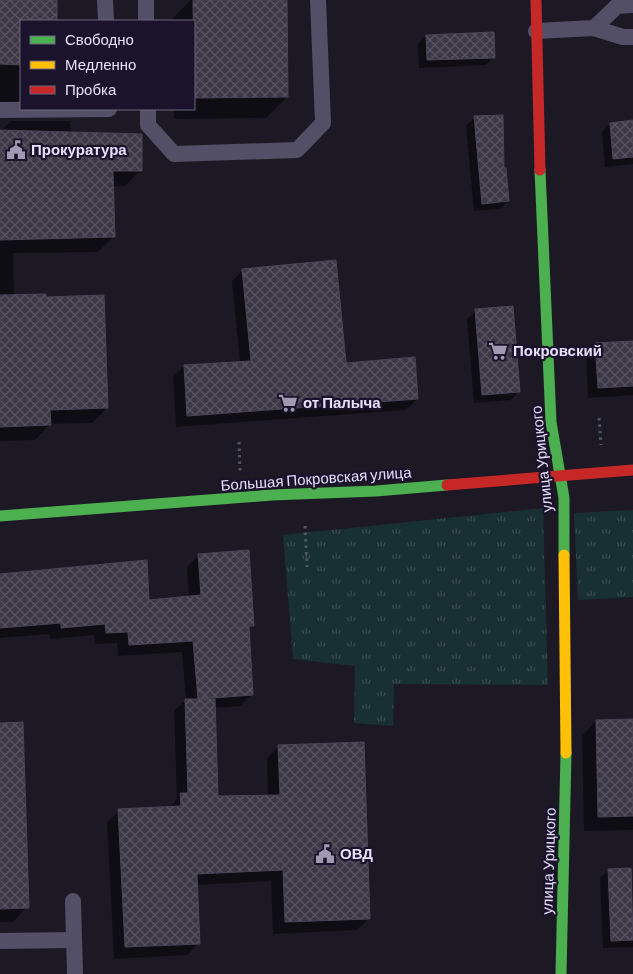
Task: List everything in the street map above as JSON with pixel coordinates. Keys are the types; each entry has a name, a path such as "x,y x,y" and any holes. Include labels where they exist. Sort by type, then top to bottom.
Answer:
{"street":[{"name":"улица Урицкого","path":"536,0 541,202 551,412 559,477 564,498 566,809 561,974"},
{"name":"Большая Покровская улица","path":"0,516 559,477 633,470"}],"lane":[{"path":"105,0 106,20"},
{"path":"146,0 146,20"},
{"path":"148,110 148,125 174,154 297,150 323,123 318,0"},
{"path":"594,28 617,6 633,6"},
{"path":"536,31 594,28 623,37 633,37"},
{"path":"0,110 20,110"},
{"path":"73,901 75,974"},
{"path":"0,941 74,940"}],"path":[{"path":"305,526 307,567"}],"green space":[{"path":"543,508 548,685 394,684 393,726 354,723 355,666 293,659 283,535"},
{"path":"633,510 633,597 578,600 574,513"}],"building":[{"path":"0,0 57,0 57,20 20,20 20,65 0,64"},
{"path":"193,0 287,0 288,97 195,98 195,20 193,20"},
{"path":"494,32 495,58 427,60 426,35"},
{"path":"503,115 504,168 506,168 509,201 482,204 474,116"},
{"path":"633,120 633,157 613,159 610,123"},
{"path":"0,130 142,134 142,171 113,171 115,237 0,240"},
{"path":"336,260 346,363 415,357 418,399 187,416 184,365 251,361 242,269"},
{"path":"46,294 46,297 104,295 108,408 50,410 51,425 0,427 0,295"},
{"name":"Покровский","path":"513,306 520,392 482,395 475,309"},
{"path":"633,341 633,386 598,388 595,343"},
{"path":"249,550 254,626 249,626 253,695 199,699 215,699 218,796 280,795 278,745 364,742 370,919 285,922 283,870 197,874 200,944 125,947 118,809 181,806 180,793 188,793 185,699 198,699 193,641 129,645 128,632 106,633 105,624 61,628 61,623 0,628 0,574 147,560 149,600 201,595 198,554"},
{"path":"633,719 633,816 598,817 596,720"},
{"path":"23,722 29,908 0,909 0,723"},
{"path":"631,868 633,940 611,941 608,869"}],"traffic: fast":[{"path":"540,170 551,422 564,498 564,555"},
{"path":"0,516 272,495 376,491 447,485"},
{"path":"561,974 566,753"}],"traffic: slow":[{"path":"564,555 566,753"}],"traffic: jam":[{"path":"536,0 540,170"},
{"path":"447,485 633,470"}],"place":[{"name":"Прокуратура","path":"16,150"},
{"name":"Покровский","path":"498,351"},
{"name":"от Палыча","path":"288,403"},
{"name":"ОВД","path":"325,854"}]}
